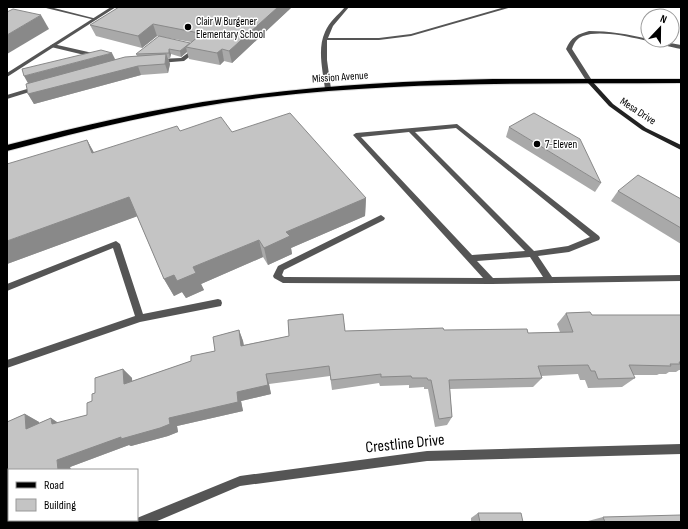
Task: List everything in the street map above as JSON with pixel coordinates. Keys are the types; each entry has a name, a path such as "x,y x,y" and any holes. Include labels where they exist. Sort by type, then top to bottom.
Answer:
{"main road":[{"name":"Mission Avenue","path":"7,148 68,132 182,108 259,96 328,89 431,84 681,81"},
{"name":"Mesa Drive","path":"590,82 611,105 644,128 681,148"}],"street":[{"path":"44,7 95,19"},
{"path":"7,74 114,7"},
{"path":"328,89 325,60 325,39 328,31 347,7"},
{"path":"325,39 380,39 411,35 510,7"},
{"path":"590,82 569,49 572,41 582,35 608,33 681,47"},
{"path":"152,62 182,60 199,46 192,45"},
{"path":"52,46 106,58"},
{"path":"7,97 45,86"},
{"path":"469,258 532,254 569,249 596,238 457,126 356,135 469,258 491,281"},
{"path":"410,130 532,254 550,280"},
{"path":"381,218 281,268 277,276 283,280 491,281 681,278"},
{"path":"7,288 116,244 140,318"},
{"path":"7,364 140,318 218,303"},
{"name":"Crestline Drive","path":"142,522 240,481 435,455 681,449"}],"building":[{"path":"119,7 278,7 229,51 222,49 217,53 186,47 200,35 199,33 153,24 138,36 90,25"},
{"path":"13,9 41,15 7,35 7,12"},
{"path":"159,36 190,43 180,51 169,49 169,53 136,54"},
{"path":"101,50 112,53 24,76 22,69"},
{"path":"166,54 165,64 138,66 28,94 26,84 125,57"},
{"path":"290,113 366,198 286,232 290,236 264,248 259,240 193,267 196,273 177,281 174,275 164,279 129,197 7,241 7,164 87,140 92,153 177,126 180,131 221,117 232,132"},
{"path":"534,113 580,139 601,183 509,127"},
{"path":"638,175 681,199 681,228 618,191"},
{"path":"590,312 592,315 681,315 681,362 679,362 680,364 670,364 671,366 629,365 635,378 598,379 595,371 591,371 588,365 538,366 542,378 449,380 452,417 439,419 431,380 428,380 427,378 412,378 411,376 381,377 381,374 331,380 329,366 266,374 268,385 237,392 238,402 169,418 170,424 160,428 121,439 121,437 57,460 58,469 8,469 7,484 7,422 25,414 26,429 51,418 52,424 87,415 87,403 92,401 92,394 95,393 95,378 123,369 124,384 191,361 191,356 215,351 213,337 239,330 241,346 289,336 288,320 343,314 345,331 443,328 444,330 527,329 528,333 573,332 566,313"},
{"path":"478,513 521,513 523,522 480,522"},
{"path":"681,515 681,522 605,522 603,517"}],"place":[{"name":"Clair W Burgener Elementary School","path":"188,27"},
{"name":"7-Eleven","path":"537,144"}]}
